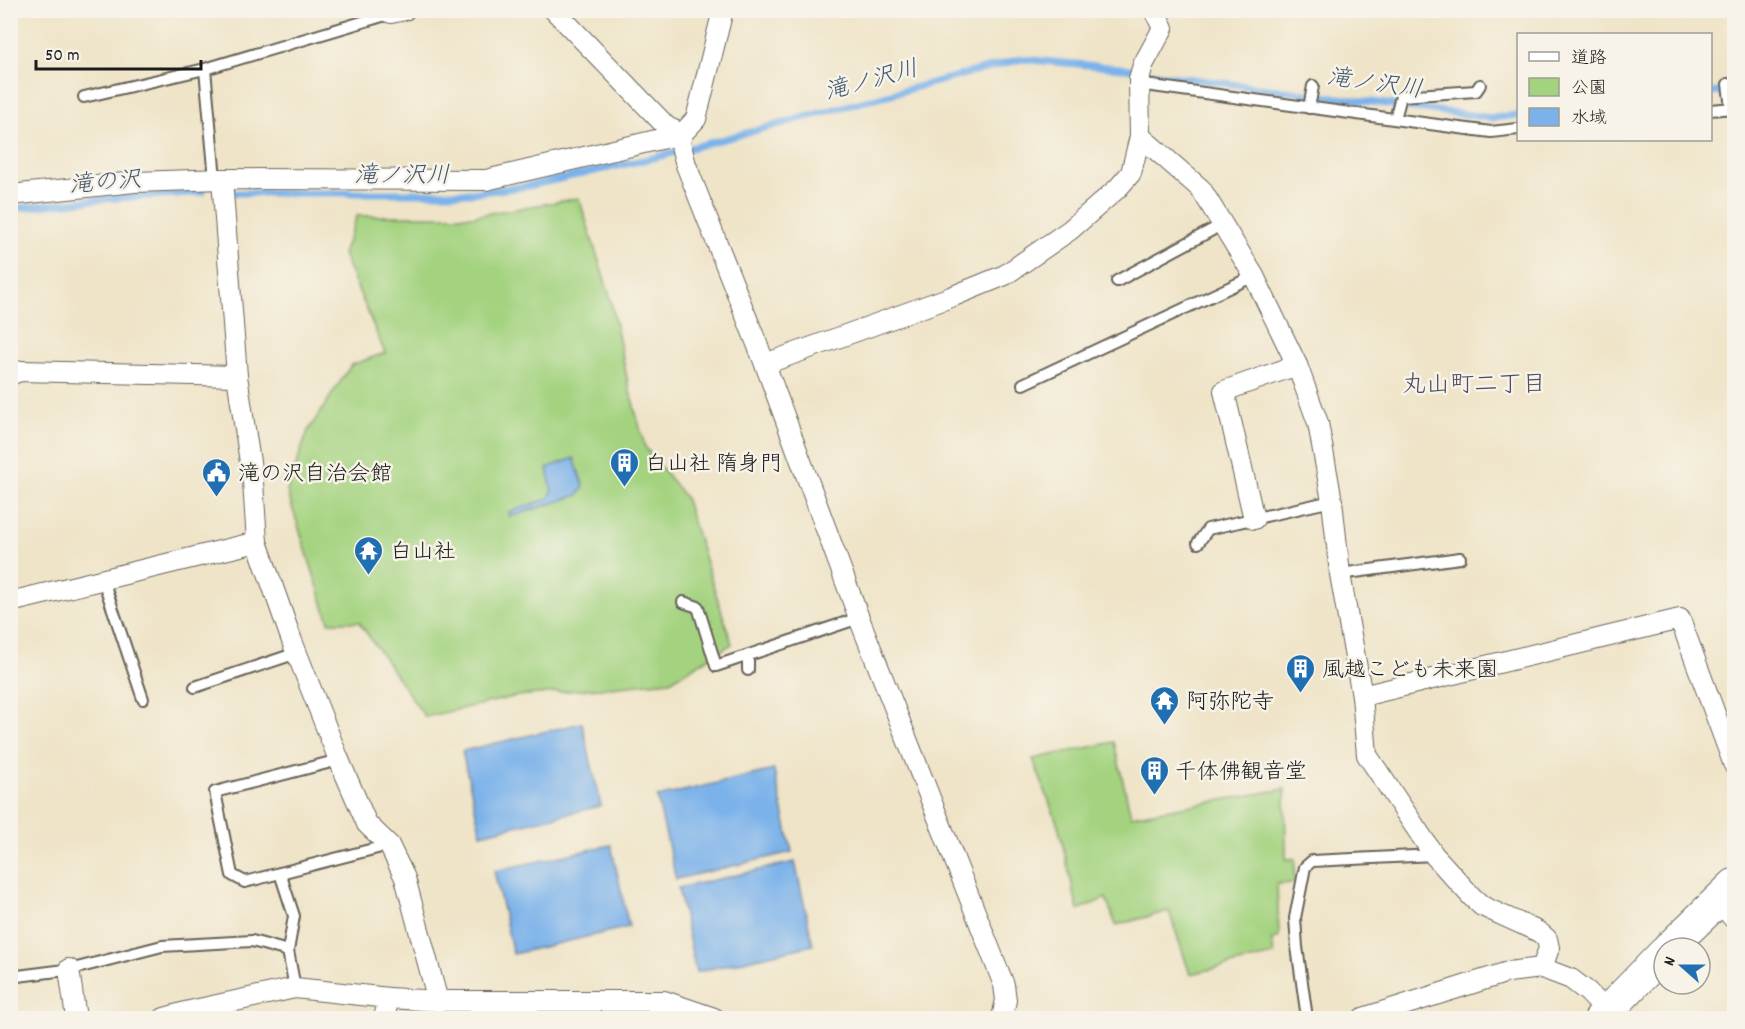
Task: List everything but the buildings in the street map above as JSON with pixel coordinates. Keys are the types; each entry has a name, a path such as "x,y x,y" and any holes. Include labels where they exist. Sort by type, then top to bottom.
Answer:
{"main road":[{"path":"1685,936 1729,902"},
{"path":"1604,1016 1652,966"}],"street":[{"path":"554,10 667,127 681,138 686,165 765,364 859,618 1004,985 1006,1000 1002,1018"},
{"path":"10,195 135,182 218,179 486,180 681,138 696,119 723,10"},
{"path":"765,364 951,297 1005,275 1070,230 1118,188 1131,173 1140,136 1140,76 1163,28 1154,10"},
{"path":"1140,136 1201,189 1254,276 1298,365 1318,423 1332,501 1340,574 1362,696 1367,755 1434,855 1482,906 1539,932 1547,939 1549,948 1542,968"},
{"path":"218,179 237,376 253,482 257,542 339,760 367,824 389,844 405,878 438,1001"},
{"path":"1254,519 1224,392 1298,365"},
{"path":"14,372 237,376"},
{"path":"10,602 257,542"},
{"path":"1362,696 1680,620 1734,765"},
{"path":"1363,1018 1508,972 1542,968 1571,979 1588,992 1604,1016"},
{"path":"69,969 76,1018"},
{"path":"164,1018 295,988 438,1001 664,1001 714,1018"},
{"path":"384,1018 389,998"}],"lane":[{"path":"84,97 205,69 393,11"},
{"path":"205,69 218,179"},
{"path":"1140,76 1310,106 1491,132 1517,129"},
{"path":"1712,110 1732,105 1728,84"},
{"path":"1396,117 1399,100 1405,95 1476,91 1480,85"},
{"path":"1310,106 1313,86"},
{"path":"1117,281 1222,223"},
{"path":"1023,384 1254,276"},
{"path":"1198,543 1208,529 1332,501"},
{"path":"1340,574 1460,558"},
{"path":"103,580 143,699"},
{"path":"683,602 698,607 716,666 859,618"},
{"path":"195,687 297,652"},
{"path":"748,657 748,670"},
{"path":"339,760 215,792 232,875 245,882 389,844"},
{"path":"1306,1018 1297,947 1296,918 1305,867 1312,861 1434,855"},
{"path":"280,873 294,916 288,951 295,988"},
{"path":"10,977 69,969 162,946 252,941 288,951"}],"shaded area":[{"path":"409,1015 498,1018 398,1018"}],"green space":[{"path":"579,198 610,297 629,388 645,447 685,497 732,644 670,681 518,696 425,717 359,622 329,622 287,491 308,431 351,365 385,353 343,254 357,216 473,216"},
{"path":"1114,742 1131,816 1285,789 1286,859 1295,859 1294,883 1277,884 1279,937 1272,940 1274,955 1190,974 1169,911 1116,925 1106,898 1078,910 1058,825 1033,759"}],"water":[{"path":"574,458 584,487 578,495 510,517 509,512 548,499 552,492 547,468"},
{"path":"582,723 601,806 481,834 462,751"},
{"path":"774,770 792,852 676,879 657,797"},
{"path":"611,845 629,927 513,954 494,871"},
{"path":"795,862 813,945 696,972 678,888"}],"waterway":[{"name":"滝ノ沢川","path":"236,193 472,193 528,186 657,157 1021,59 1131,69 1493,118 1517,115"},
{"name":"滝ノ沢川","path":"1712,93 1734,90"},
{"name":"滝の沢","path":"10,209 103,199 203,192"}],"place":[{"name":"白山社 隋身門","path":"624,488"},
{"name":"滝の沢自治会館","path":"217,498"},
{"name":"白山社","path":"369,576"},
{"name":"風越こども未来園","path":"1301,694"},
{"name":"阿弥陀寺","path":"1165,726"},
{"name":"千体佛観音堂","path":"1154,796"}],"district":[{"name":"丸山町二丁目","path":"1474,383"}]}
